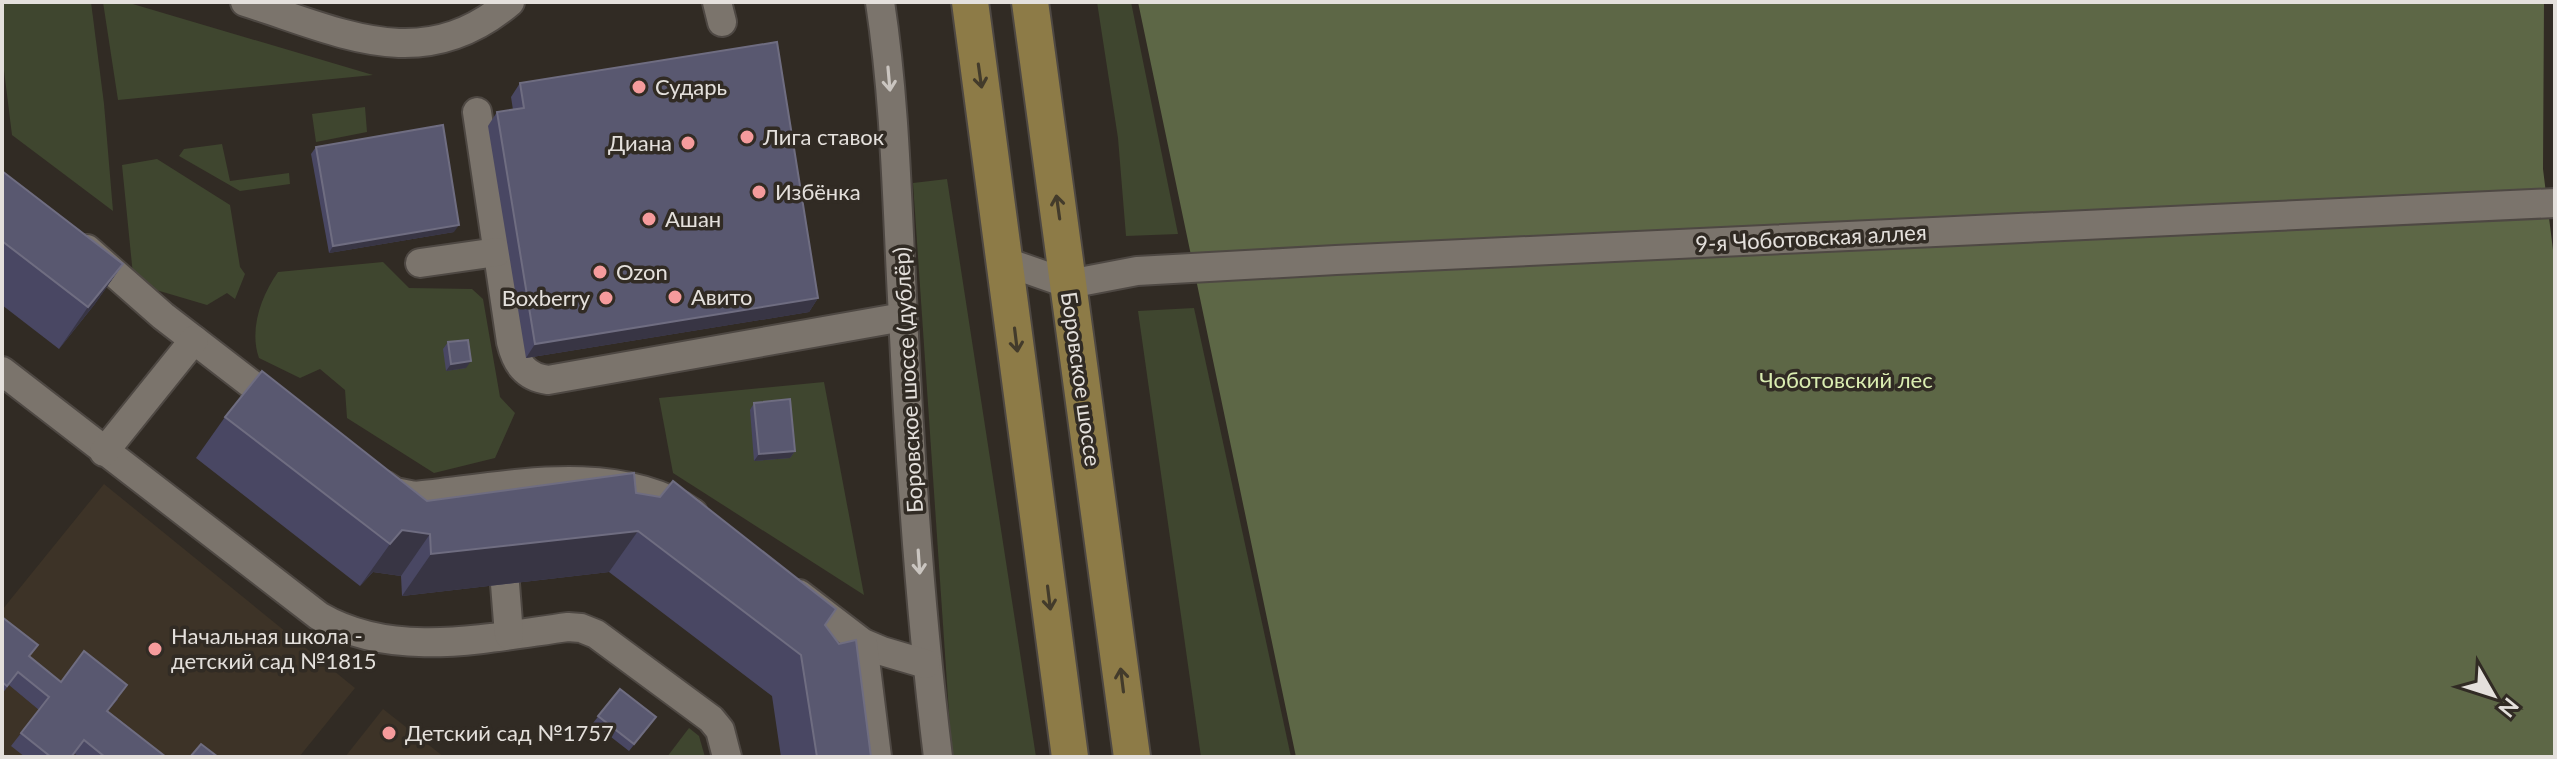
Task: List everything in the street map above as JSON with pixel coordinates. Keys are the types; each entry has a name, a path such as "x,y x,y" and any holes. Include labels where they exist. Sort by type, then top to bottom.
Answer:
{"main road":[{"path":"970,2 1070,757"},
{"name":"Боровское шоссе","path":"1030,2 1132,757"}],"street":[{"path":"245,2 363,39 399,44 432,42 469,31 510,2"},
{"name":"Боровское шоссе (дублёр)","path":"880,2 897,163 903,317 926,664 938,757"},
{"path":"477,112 514,359 541,379 903,317"},
{"name":"9-я Чоботовская аллея","path":"1069,284 1137,271 2555,203"},
{"path":"66,230 194,340 299,421"},
{"path":"420,263 497,252"},
{"path":"1006,262 1069,284"},
{"path":"104,452 194,340"},
{"path":"2,371 319,616 335,625 376,638 404,642 581,628 596,634 711,719 720,730 727,757"},
{"path":"362,468 395,492 498,501 576,481 643,489 678,503 712,526"},
{"path":"783,582 863,643 926,664"},
{"path":"505,584 509,635"},
{"path":"863,643 877,757"}],"shaded area":[{"name":"Начальная школа - детский сад №1815","path":"104,484 355,688 299,757 2,757 2,610"},
{"name":"Детский сад №1757","path":"383,709 444,757 345,757"}],"green space":[{"path":"2,2 91,2 113,211 12,135 2,54"},
{"path":"103,2 126,2 373,75 118,100"},
{"path":"1097,2 1131,2 1178,234 1126,236 1118,138"},
{"name":"Чоботовский лес","path":"1138,2 2544,2 2543,169 2555,266 2555,757 1296,757"},
{"path":"365,107 367,132 316,142 312,114"},
{"path":"222,144 230,181 289,173 290,184 240,191 179,156 184,149"},
{"path":"157,159 230,205 240,267 245,274 235,299 227,293 207,305 146,287 133,275 122,165"},
{"path":"947,179 1036,757 952,757 913,183"},
{"path":"383,262 409,288 472,289 483,299 500,397 515,413 495,458 434,473 347,418 345,390 320,369 300,378 259,358 255,336 258,314 278,272"},
{"path":"1194,308 1291,757 1201,757 1138,311"},
{"path":"824,382 864,595 673,473 659,398"},
{"path":"689,728 699,736 705,757 667,757"}],"building":[{"name":"Ашан","path":"777,42 818,298 535,344 497,112 524,108 520,83"},
{"path":"443,125 459,225 333,246 316,147"},
{"path":"2,171 123,264 88,307 2,241"},
{"path":"468,340 471,361 451,364 448,342"},
{"path":"262,371 427,501 634,473 636,493 660,497 673,481 836,609 825,625 839,644 856,640 871,757 817,757 801,655 638,531 431,554 430,534 402,530 390,544 225,417"},
{"path":"790,399 795,451 759,454 754,403"},
{"path":"2,617 38,645 29,656 61,682 84,651 127,685 107,711 166,757 105,757 84,740 71,757 51,757 21,733 49,697 18,672 7,686 2,682"},
{"path":"620,689 656,717 634,744 598,716"},
{"path":"201,744 218,757 190,757"}],"place":[{"name":"Сударь","path":"639,87"},
{"name":"Лига ставок","path":"747,137"},
{"name":"Диана","path":"688,143"},
{"name":"Избёнка","path":"759,192"},
{"name":"Ашан","path":"649,219"},
{"name":"Ozon","path":"600,272"},
{"name":"Авито","path":"675,297"},
{"name":"Boxberry","path":"606,298"},
{"name":"Начальная школа - детский сад №1815","path":"155,649"},
{"name":"Детский сад №1757","path":"389,733"}]}
